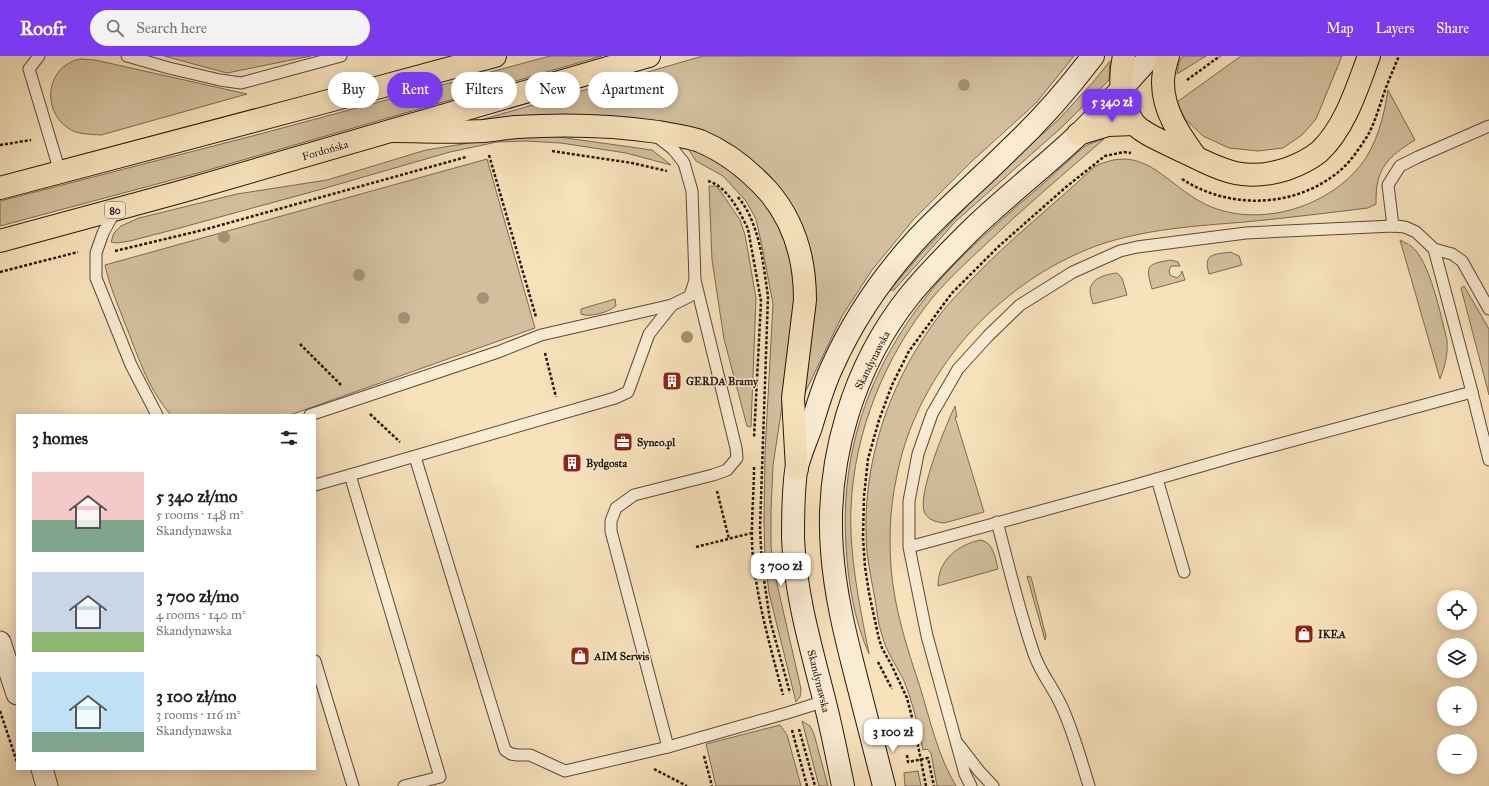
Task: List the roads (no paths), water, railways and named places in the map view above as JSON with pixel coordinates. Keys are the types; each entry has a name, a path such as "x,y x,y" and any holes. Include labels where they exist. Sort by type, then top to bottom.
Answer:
{"main road":[{"path":"0,188 495,56"},
{"name":"Fordońska","path":"0,241 115,210 649,56"},
{"path":"1124,56 1121,88 1124,104 1134,124 1155,138 1221,169 1236,174 1254,176 1274,173 1292,167 1318,152 1336,131 1354,95 1369,56"},
{"path":"1168,56 1163,84 1165,97 1179,133 1196,157"},
{"path":"1078,134 1108,125 1134,124"},
{"path":"392,131 482,131 516,128 578,126 614,127 651,131 681,136 699,141 735,161 751,173 771,194 791,227 798,244 805,286 803,325 793,398 797,469"}],"street":[{"name":"Skandynawska","path":"843,786 825,701 802,612 793,539 797,469 831,369 841,347 888,273 918,238 1011,149 1072,84 1093,56"},
{"name":"Skandynawska","path":"884,786 841,617 834,572 830,528 832,486 838,448 861,376 883,334 910,295 970,231 1078,134 1151,56"},
{"path":"0,642 16,691"},
{"path":"42,770 47,786"}],"lane":[{"path":"39,56 29,69 60,172"},
{"path":"127,56 169,68 220,80 241,83 341,56"},
{"path":"1393,226 1388,185 1400,166 1489,126"},
{"path":"651,131 673,149 684,163 692,191 695,280 736,448 737,458 727,470 713,476 634,495 616,508 611,521 611,531 668,747"},
{"path":"115,210 102,233 96,253 96,278 131,366 156,414"},
{"path":"971,786 965,774 927,636 909,547 909,501 918,454 932,414 958,369 988,336 1020,305 1073,272 1112,254 1137,247 1246,233 1393,226 1405,227 1416,232 1434,249 1452,254 1462,261 1489,309"},
{"path":"1434,249 1489,460"},
{"path":"313,414 498,352 541,335 672,305 690,296 695,280"},
{"path":"316,485 615,398 628,392 649,334 672,305"},
{"path":"909,547 1472,392"},
{"path":"415,456 505,750 517,755 530,755 565,771 668,747 825,701"},
{"path":"350,475 440,777 404,786"},
{"path":"1157,479 1184,572"},
{"path":"998,522 1034,654 1060,703 1081,759 1089,786"},
{"path":"316,664 353,786"},
{"path":"956,740 979,771 993,786"}],"place":[{"name":"GERDA Bramy","path":"672,381"},
{"name":"Syneo.pl","path":"623,442"},
{"name":"Bydgosta","path":"572,463"},
{"name":"IKEA","path":"1304,634"},
{"name":"AIM Serwis","path":"580,656"}]}
